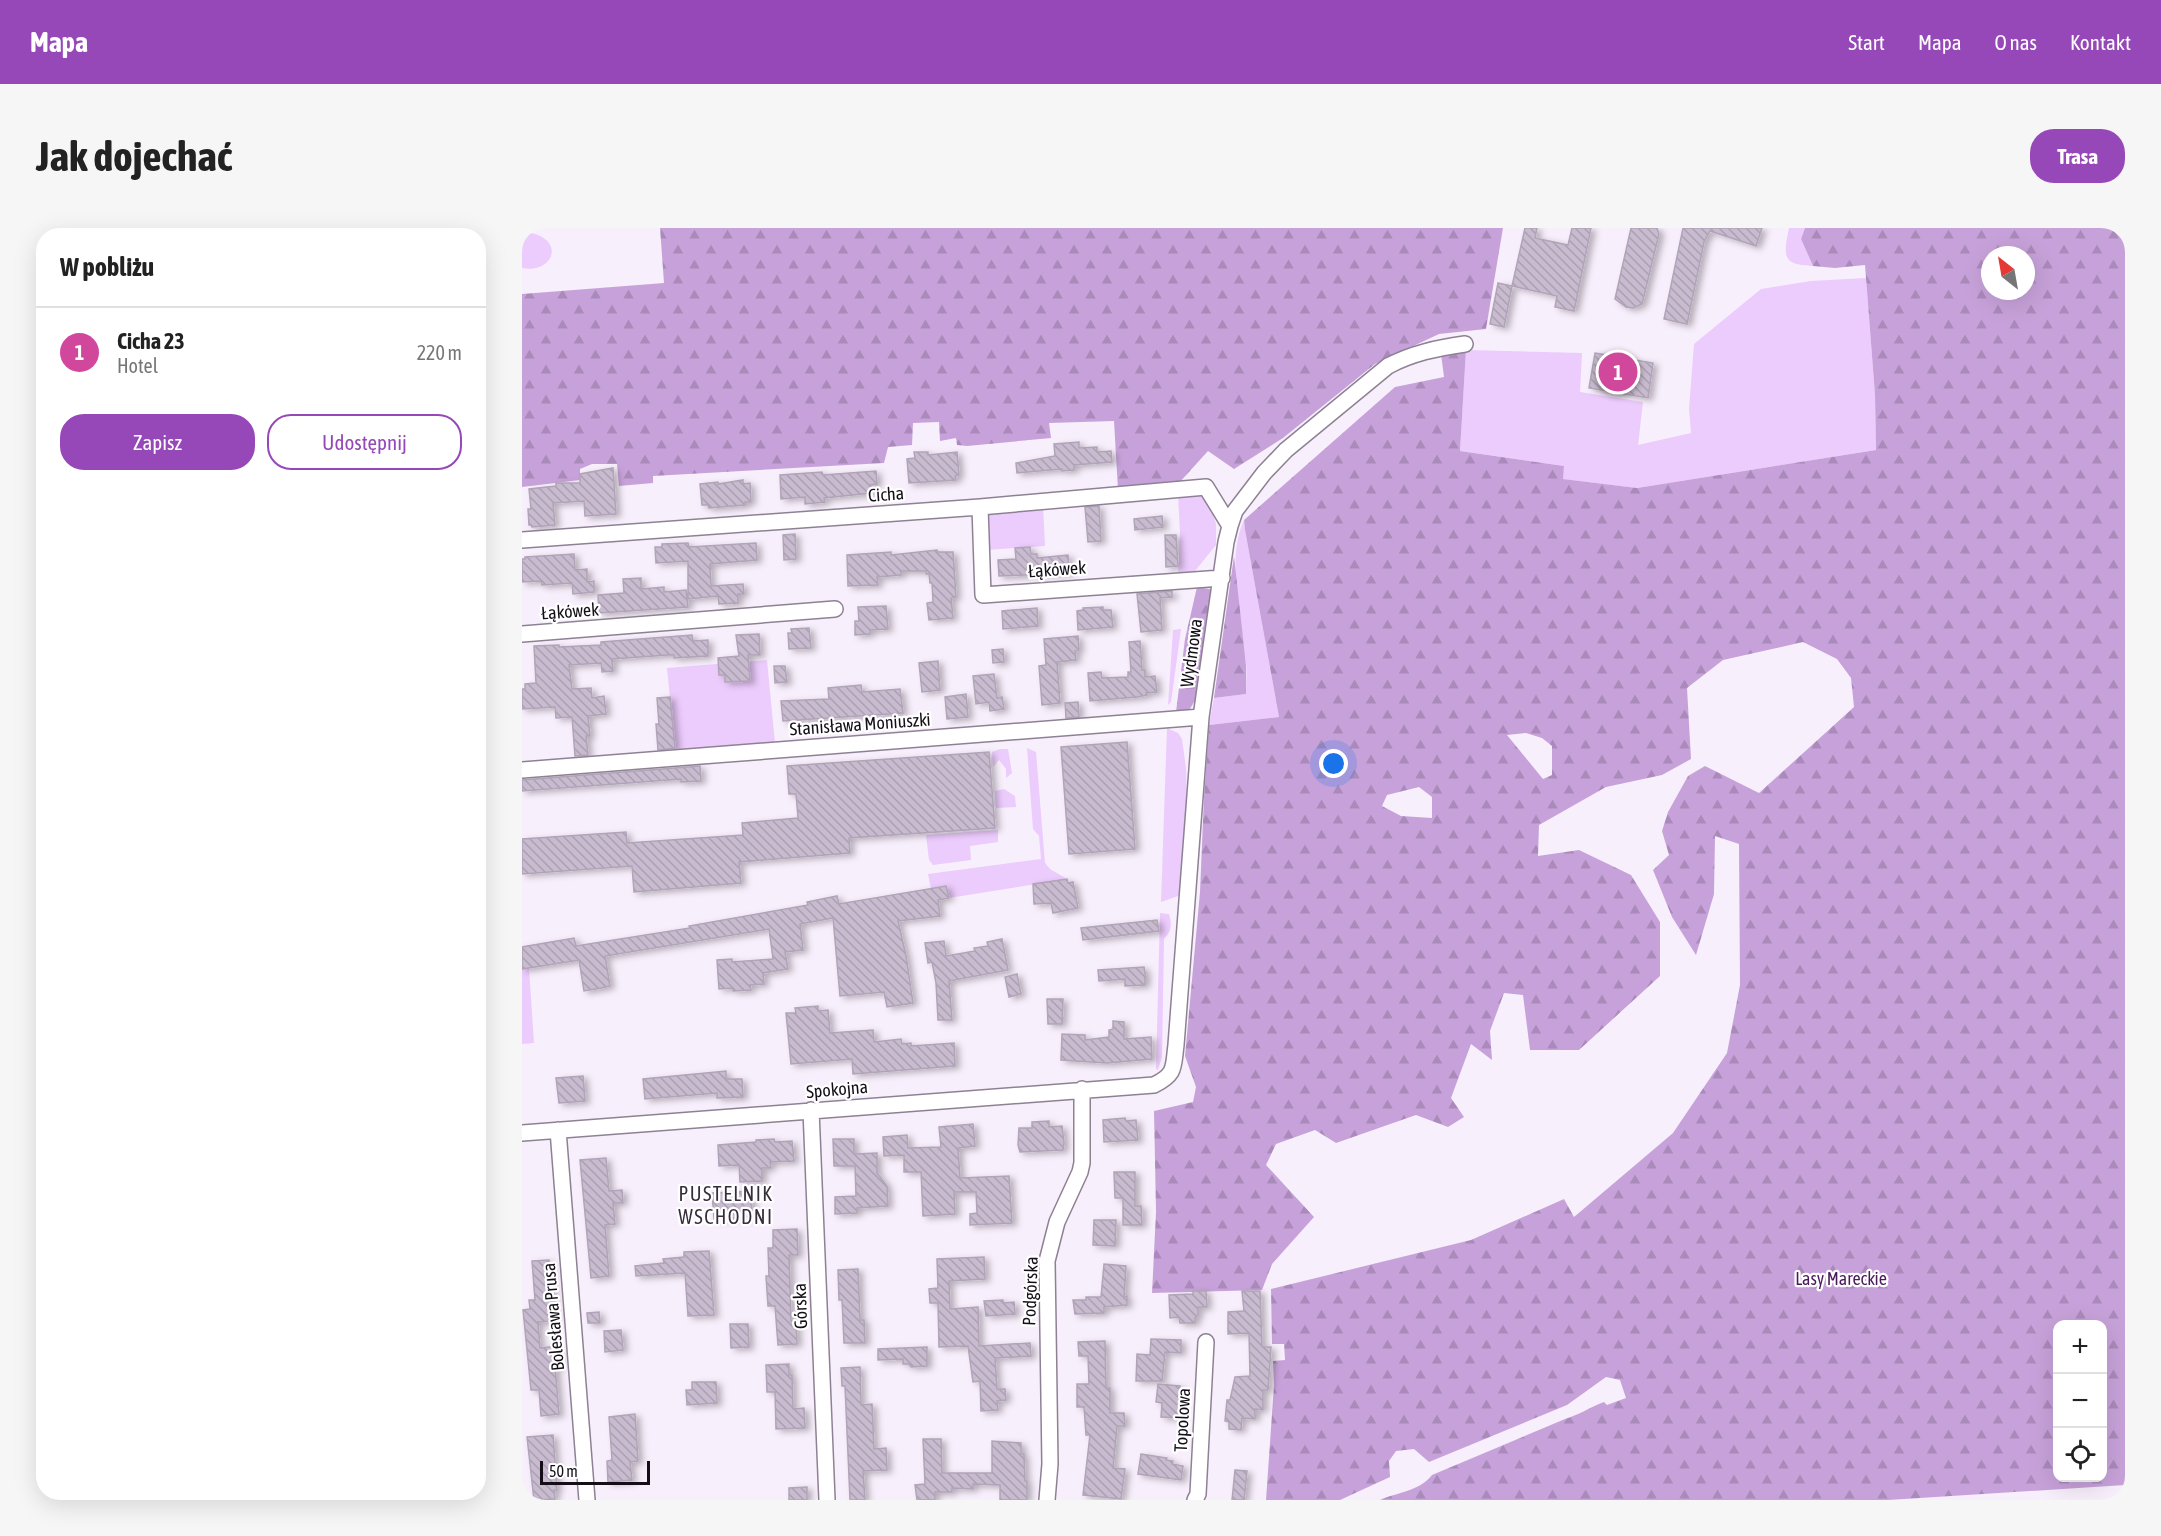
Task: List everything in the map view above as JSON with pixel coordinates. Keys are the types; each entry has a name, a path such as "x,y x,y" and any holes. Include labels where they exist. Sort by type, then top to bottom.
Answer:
{"street":[{"name":"Wydmowa","path":"1154,1085 1168,1078 1173,1067 1202,717 1230,526 1235,512 1264,473 1286,450 1388,366 1428,350 1465,344"},
{"name":"Cicha","path":"522,540 980,507 1206,487 1230,526"},
{"name":"Łąkówek","path":"980,507 983,595 1222,578"},
{"name":"Łąkówek","path":"522,634 835,609"},
{"name":"Stanisława Moniuszki","path":"522,770 1202,717"},
{"name":"Spokojna","path":"522,1133 1154,1085"},
{"name":"Podgórska","path":"1047,1500 1050,1464 1047,1261 1058,1222 1082,1163 1082,1089"},
{"name":"Górska","path":"811,1110 827,1500"},
{"name":"Bolesława Prusa","path":"558,1130 587,1500"},
{"name":"Topolowa","path":"1195,1500 1198,1494 1206,1342"}],"shaded area":[{"path":"1789,228 1805,228 1801,239 1813,266 1795,264 1787,257"},
{"path":"531,233 548,242 552,249 551,255 542,266 533,269 522,268 522,236"},
{"path":"1866,278 1875,395 1876,450 1637,488 1562,479 1564,466 1460,451 1466,350 1582,353 1580,392 1643,402 1638,445 1691,433 1689,409 1694,344 1761,289 1811,281"},
{"path":"1199,492 1208,498 1216,524 1216,545 1195,571 1178,575 1180,533 1178,495"},
{"path":"1043,506 1045,546 986,550 983,511"},
{"path":"1244,520 1279,717 1209,725 1214,698 1246,694 1246,662 1235,571 1239,536"},
{"path":"1181,629 1171,702 1168,705 1173,630"},
{"path":"767,660 775,743 675,750 667,668"},
{"path":"1167,728 1178,733 1182,739 1187,805 1181,895 1161,902"},
{"path":"1027,748 1036,752 1045,863 1050,869 1067,879 949,898 946,886 931,889 928,874 1041,859 1039,836 1033,829"},
{"path":"1008,749 1012,773 1006,778 1006,769 999,760 993,767 992,752"},
{"path":"1004,789 1015,796 1016,807 996,808 995,791"},
{"path":"998,830 998,842 970,846 971,860 933,865 929,860 926,835"},
{"path":"1160,913 1169,914 1171,924 1169,933 1164,939 1162,1057 1158,1070 1156,1069"},
{"path":"529,968 534,1043 522,1044 522,970"}],"green space":[{"path":"660,228 1503,228 1486,329 1439,334 1375,364 1283,438 1234,469 1208,451 1179,483 1118,490 1114,421 1049,423 1051,438 967,446 957,445 956,438 940,441 939,422 913,423 912,445 888,447 884,463 653,476 653,483 619,486 617,464 592,464 580,469 580,480 522,487 522,294 664,283"},
{"name":"Lasy Mareckie","path":"1805,228 2125,228 2125,1485 1888,1500 1380,1500 1415,1488 1432,1475 1599,1404 1604,1402 1607,1405 1626,1398 1620,1380 1606,1377 1567,1405 1429,1462 1414,1449 1396,1451 1389,1461 1390,1477 1340,1500 1266,1500 1274,1385 1273,1361 1285,1360 1284,1344 1272,1344 1271,1289 1471,1240 1564,1199 1574,1217 1673,1133 1727,1053 1740,985 1739,844 1715,836 1714,894 1696,955 1672,917 1653,870 1669,855 1662,831 1668,812 1688,776 1705,766 1759,793 1854,707 1851,678 1837,659 1803,642 1723,660 1687,688 1691,759 1662,775 1606,787 1539,825 1538,856 1579,850 1631,875 1660,922 1660,976 1579,1050 1530,1050 1523,995 1504,993 1490,1031 1492,1060 1471,1044 1451,1098 1464,1117 1448,1127 1416,1115 1336,1143 1315,1130 1276,1144 1266,1165 1314,1217 1272,1264 1262,1290 1152,1293 1156,1212 1154,1111 1193,1102 1196,1087 1185,1056 1200,892 1209,725 1279,717 1244,520 1395,387 1444,377 1441,354 1466,350 1460,451 1564,466 1563,479 1637,488 1876,450 1875,395 1865,265 1835,268 1813,266 1801,239","holes":["1526,733 1542,738 1552,746 1552,775 1543,779 1507,735","1419,787 1432,797 1432,818 1401,816 1382,806 1387,795"]},
{"path":"1234,556 1246,665 1246,694 1214,698"},
{"path":"1197,587 1210,589 1207,652 1195,699 1189,710 1176,712 1185,639"}],"building":[{"path":"1525,228 1537,228 1535,238 1568,245 1572,228 1591,228 1574,311 1555,307 1557,296 1512,286"},
{"path":"1631,228 1657,228 1659,234 1642,304 1633,308 1626,307 1615,299"},
{"path":"1683,228 1762,228 1756,246 1710,231 1704,242 1687,324 1664,319"},
{"path":"1498,283 1512,286 1504,327 1490,324"},
{"path":"1595,353 1653,363 1648,398 1589,388"},
{"path":"1079,442 1079,448 1097,447 1097,452 1111,451 1112,462 1074,465 1074,470 1017,473 1016,463 1055,456 1054,444"},
{"path":"914,452 928,452 928,455 957,452 959,475 955,476 956,480 909,483 907,459 915,458"},
{"path":"613,468 616,514 585,516 584,501 553,503 555,525 532,527 529,525 528,509 531,509 529,489 556,486 556,483 580,483 580,474"},
{"path":"876,471 877,484 870,485 871,493 824,498 825,502 805,504 805,497 781,499 780,475"},
{"path":"743,480 743,484 750,483 751,502 745,502 745,505 709,508 708,505 702,505 700,484"},
{"path":"1099,506 1101,541 1088,542 1085,507"},
{"path":"1162,516 1163,527 1135,530 1134,519"},
{"path":"795,534 796,559 784,560 783,535"},
{"path":"1165,535 1176,535 1178,566 1166,567"},
{"path":"688,543 689,547 756,543 757,560 710,564 711,586 743,584 744,594 738,594 738,603 719,604 718,596 688,599 688,561 656,563 655,547 662,547 662,544"},
{"path":"1030,547 1031,554 1037,554 1037,558 1068,555 1069,573 999,576 998,560 1016,559 1015,548"},
{"path":"937,550 938,552 953,552 956,597 951,598 953,618 929,620 927,603 933,602 932,583 926,571 901,571 901,575 877,577 878,585 848,586 847,555 891,552 891,555"},
{"path":"574,554 575,570 587,569 587,582 594,581 594,592 573,594 572,583 542,585 541,581 522,582 522,559 525,557"},
{"path":"641,578 641,589 664,587 664,592 686,590 688,607 599,613 598,595 624,593 623,579"},
{"path":"1172,591 1172,597 1160,598 1162,630 1141,632 1137,594"},
{"path":"886,606 888,629 870,630 870,634 855,635 855,621 859,621 858,607"},
{"path":"1103,607 1103,610 1111,610 1113,627 1078,630 1077,611 1083,608"},
{"path":"1037,608 1038,626 1003,629 1002,611"},
{"path":"809,628 811,648 789,649 788,633 792,633 791,629"},
{"path":"759,634 760,655 748,655 750,681 725,682 725,675 719,675 718,658 739,656 736,635"},
{"path":"692,635 693,641 708,640 708,656 674,658 674,655 667,655 612,659 613,671 602,672 601,663 569,665 572,689 591,688 592,698 604,696 606,714 588,716 590,736 586,736 588,755 575,756 572,717 556,718 555,707 522,709 522,689 525,689 525,684 536,683 534,646 601,645 601,642"},
{"path":"1078,636 1079,650 1075,651 1076,660 1057,662 1060,703 1042,705 1039,666 1046,665 1044,639"},
{"path":"1140,641 1142,670 1145,670 1145,677 1155,676 1157,692 1137,697 1090,701 1088,673 1101,672 1102,678 1128,677 1128,672 1131,672 1129,642"},
{"path":"1003,649 1004,662 993,663 992,650"},
{"path":"938,661 940,690 922,692 919,663"},
{"path":"774,666 785,666 787,682 775,683"},
{"path":"994,674 997,698 1002,697 1004,709 990,711 989,702 976,704 973,676"},
{"path":"861,685 862,692 900,689 903,713 783,721 781,701 829,699 828,688"},
{"path":"966,694 968,717 947,719 945,697"},
{"path":"670,697 675,748 658,750 657,698"},
{"path":"1078,702 1079,717 1066,718 1065,703"},
{"path":"1127,742 1135,849 1069,854 1061,747"},
{"path":"989,752 995,828 849,838 850,853 739,862 741,883 634,892 632,866 522,874 522,839 626,832 627,843 743,835 742,823 798,818 796,794 789,794 787,766"},
{"path":"700,766 701,781 681,782 681,779 522,791 522,780"},
{"path":"1067,879 1068,883 1073,882 1078,908 1053,913 1051,903 1034,904 1033,884"},
{"path":"946,886 949,898 938,900 940,916 898,921 913,1003 887,1007 884,992 840,996 833,918 800,924 803,950 785,952 788,969 763,973 764,984 750,985 751,990 719,989 717,960 732,959 732,962 773,959 769,929 605,956 610,986 584,991 579,960 522,969 522,947 574,938 576,946 690,928 689,926 808,905 807,902 837,896 839,904"},
{"path":"1157,920 1159,931 1083,940 1081,928"},
{"path":"1002,939 1008,970 949,981 952,1020 938,1020 936,983 932,962 928,963 925,943 944,941 946,956 975,951 974,948 988,946 987,942"},
{"path":"1144,967 1145,985 1125,986 1125,979 1099,981 1098,970"},
{"path":"1017,974 1021,994 1009,997 1005,977"},
{"path":"1047,999 1063,999 1062,1024 1048,1024"},
{"path":"818,1006 818,1011 828,1010 830,1033 873,1030 874,1042 901,1039 902,1044 911,1043 911,1046 954,1043 955,1066 853,1074 852,1059 791,1064 786,1013 796,1013 795,1008"},
{"path":"1113,1021 1124,1022 1124,1039 1151,1037 1152,1059 1107,1063 1061,1060 1062,1034 1085,1035 1085,1040 1109,1037 1109,1030 1113,1029"},
{"path":"726,1071 726,1079 742,1079 743,1097 717,1098 717,1093 645,1099 643,1079"},
{"path":"583,1076 585,1101 559,1103 556,1078"},
{"path":"1125,1118 1126,1121 1136,1120 1138,1140 1104,1142 1103,1120"},
{"path":"1049,1121 1049,1127 1062,1126 1063,1150 1020,1152 1019,1128 1032,1128 1032,1122"},
{"path":"973,1124 975,1146 958,1148 960,1178 1009,1176 1012,1223 970,1225 970,1214 977,1213 976,1192 954,1192 955,1214 923,1216 921,1172 904,1172 904,1155 884,1156 883,1137 907,1135 908,1148 941,1147 939,1127"},
{"path":"774,1139 775,1142 792,1141 794,1161 770,1162 771,1168 762,1168 762,1181 740,1182 739,1165 719,1166 718,1145"},
{"path":"833,1139 854,1139 854,1154 877,1153 877,1173 887,1186 888,1206 857,1208 857,1213 835,1214 835,1197 856,1196 855,1166 834,1166"},
{"path":"606,1158 609,1191 622,1190 623,1203 613,1203 615,1224 605,1225 609,1276 591,1278 580,1160"},
{"path":"1114,1172 1135,1172 1135,1206 1141,1206 1142,1225 1123,1225 1123,1198 1115,1198"},
{"path":"751,1191 752,1217 714,1219 712,1193"},
{"path":"1094,1220 1116,1220 1115,1246 1093,1245"},
{"path":"797,1229 798,1255 789,1255 791,1321 796,1320 797,1344 778,1345 775,1306 768,1306 766,1276 769,1276 768,1248 773,1248 773,1230"},
{"path":"709,1251 714,1315 688,1316 685,1273 636,1276 635,1266 664,1263 663,1259 684,1257 684,1252"},
{"path":"984,1257 985,1279 949,1281 950,1309 978,1307 979,1346 1030,1343 1031,1356 995,1358 997,1389 1005,1389 1006,1400 997,1401 998,1410 981,1411 980,1381 973,1382 968,1346 939,1347 938,1303 930,1303 929,1289 938,1288 937,1259"},
{"path":"549,1260 555,1321 538,1322 540,1348 557,1346 559,1366 555,1366 559,1414 541,1416 539,1390 531,1390 523,1310 530,1309 529,1300 535,1300 532,1261"},
{"path":"1104,1264 1126,1266 1124,1297 1127,1296 1127,1305 1104,1307 1104,1313 1075,1314 1073,1300 1101,1297"},
{"path":"858,1269 860,1320 864,1320 865,1343 844,1343 838,1270"},
{"path":"1193,1291 1206,1291 1207,1307 1198,1307 1195,1323 1180,1323 1179,1317 1170,1318 1169,1295 1193,1294"},
{"path":"1242,1291 1260,1291 1262,1347 1271,1347 1268,1390 1263,1390 1263,1410 1255,1409 1255,1419 1242,1418 1241,1430 1229,1429 1229,1422 1225,1421 1227,1400 1230,1400 1235,1377 1250,1376 1249,1333 1228,1334 1228,1312 1244,1311"},
{"path":"1003,1300 1003,1303 1014,1302 1015,1314 986,1316 984,1301"},
{"path":"599,1312 600,1323 588,1323 587,1313"},
{"path":"730,1324 748,1324 749,1347 731,1348"},
{"path":"621,1330 623,1350 605,1352 604,1331"},
{"path":"1151,1339 1181,1340 1181,1353 1165,1352 1162,1381 1136,1381 1137,1354 1150,1355"},
{"path":"1105,1341 1106,1388 1110,1388 1110,1413 1124,1413 1125,1426 1117,1426 1113,1468 1125,1469 1121,1499 1083,1495 1090,1435 1086,1435 1084,1407 1077,1407 1077,1384 1089,1384 1088,1356 1079,1356 1078,1342"},
{"path":"927,1347 927,1366 911,1367 909,1364 903,1364 903,1359 878,1360 878,1349"},
{"path":"789,1364 789,1375 792,1375 793,1409 804,1408 805,1428 776,1429 775,1392 767,1392 766,1365"},
{"path":"860,1367 861,1405 872,1404 874,1449 886,1448 887,1470 863,1471 865,1500 850,1500 845,1386 842,1386 841,1368"},
{"path":"692,1382 716,1382 717,1403 687,1405 686,1390 692,1390"},
{"path":"1158,1384 1180,1386 1178,1418 1161,1417 1162,1403 1156,1402"},
{"path":"635,1414 638,1461 630,1462 632,1480 608,1482 607,1461 612,1460 609,1417"},
{"path":"553,1435 557,1490 554,1490 555,1499 534,1500 527,1437"},
{"path":"923,1439 941,1439 942,1473 992,1473 992,1441 1021,1443 1021,1454 1024,1454 1025,1481 1027,1481 1027,1500 1000,1500 1000,1485 973,1484 973,1489 952,1488 952,1492 935,1492 935,1500 917,1500 915,1485 925,1484"},
{"path":"1141,1454 1167,1458 1166,1460 1173,1461 1172,1464 1183,1466 1181,1480 1138,1474"},
{"path":"1235,1470 1247,1471 1244,1500 1232,1500"},
{"path":"807,1487 807,1500 789,1500 789,1488"}],"place":[{"name":"Cicha 23","path":"1618,372"}],"district":[{"name":"PUSTELNIK WSCHODNI","path":"726,1204"}]}
